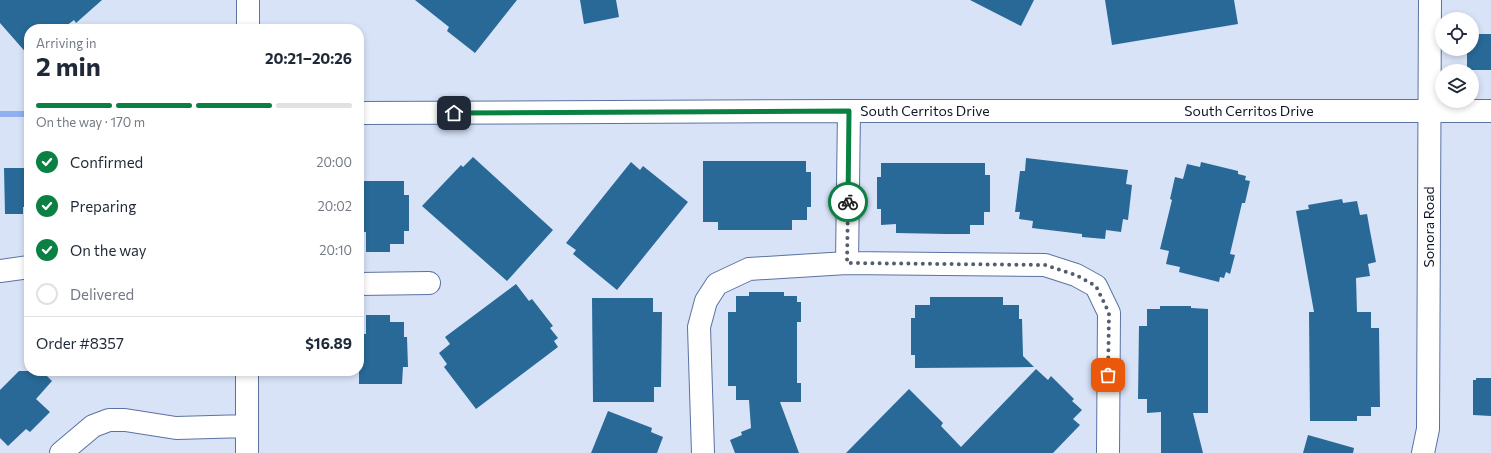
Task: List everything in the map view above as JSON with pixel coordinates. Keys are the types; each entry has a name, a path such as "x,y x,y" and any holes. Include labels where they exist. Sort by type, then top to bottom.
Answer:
{"street":[{"path":"248,0 248,24"},
{"name":"Sonora Road","path":"1423,453 1428,429 1430,0"},
{"path":"847,263 849,111"},
{"name":"South Cerritos Drive","path":"364,113 1491,111"},
{"path":"703,453 699,327 706,301 717,284 749,269 847,263 1045,265 1076,275 1096,286 1109,313 1108,453"},
{"path":"0,271 24,268"},
{"path":"364,284 429,283"},
{"path":"247,453 248,376"},
{"path":"61,453 93,426 109,420 125,420 176,428 247,426"}],"building":[{"path":"0,0 102,0 76,23 74,20 69,24 24,24 24,50 0,23"},
{"path":"415,0 517,0 475,53 447,31 449,27"},
{"path":"580,0 616,0 619,17 584,24"},
{"path":"970,0 1034,0 1021,26"},
{"path":"1105,0 1234,0 1238,24 1112,45"},
{"path":"1479,34 1491,34 1491,70 1479,70 1479,64 1467,64 1467,56 1479,56"},
{"path":"473,157 553,230 507,281 422,206 461,165 463,167"},
{"path":"1026,158 1128,170 1126,184 1132,185 1128,220 1123,219 1121,232 1106,230 1105,239 1082,237 1082,234 1032,228 1033,221 1019,219 1020,212 1015,212 1020,171 1025,171"},
{"path":"703,161 806,161 806,172 811,172 811,207 807,207 807,220 792,220 792,230 718,230 718,222 703,222"},
{"path":"631,162 640,170 643,166 688,202 617,290 573,254 576,250 566,243"},
{"path":"1201,162 1238,171 1238,174 1246,176 1245,180 1250,181 1245,203 1242,203 1230,254 1235,255 1230,274 1226,272 1224,278 1220,277 1219,282 1179,272 1180,267 1166,264 1169,251 1160,249 1172,200 1170,199 1175,177 1183,179 1187,164 1200,167"},
{"path":"881,163 985,163 985,175 990,175 990,212 984,212 984,225 970,225 970,234 946,234 896,233 896,224 881,225 881,209 877,209 877,177 881,177"},
{"path":"4,168 24,168 23,214 5,214"},
{"path":"364,181 404,181 404,195 409,195 409,231 404,231 404,244 390,244 390,252 366,252 366,232 364,232"},
{"path":"1342,199 1343,203 1357,201 1360,215 1367,214 1376,262 1368,264 1370,276 1356,278 1357,312 1371,312 1371,328 1379,328 1380,407 1371,407 1371,416 1357,416 1357,421 1310,421 1309,312 1314,312 1296,211 1309,209 1308,205"},
{"path":"516,284 529,301 532,299 553,326 550,328 558,338 554,341 558,347 476,409 444,367 447,364 439,353 450,344 445,337"},
{"path":"749,292 784,292 784,296 797,296 797,302 801,302 801,322 797,322 797,383 801,383 801,402 780,402 799,453 735,453 730,440 742,435 741,432 751,428 749,400 736,400 736,386 728,386 728,312 736,312 736,296 749,296"},
{"path":"930,297 1003,297 1003,305 1019,305 1019,319 1022,319 1023,356 1034,367 915,368 915,355 911,355 911,318 915,318 915,305 930,305"},
{"path":"592,298 653,298 653,312 662,312 661,387 654,387 654,402 593,402"},
{"path":"1160,306 1191,306 1191,308 1208,309 1208,413 1193,413 1203,453 1161,453 1161,412 1147,413 1147,399 1138,399 1139,326 1147,326 1147,309 1160,309"},
{"path":"366,315 390,315 390,322 404,322 404,337 407,337 408,367 403,367 402,384 359,384 359,376 364,376 364,334 366,334"},
{"path":"1036,369 1048,380 1051,376 1074,399 1072,401 1082,410 1073,419 1080,425 1053,453 846,453 909,389 943,423 941,426 961,447"},
{"path":"19,371 24,371 24,376 47,376 52,381 36,399 50,412 30,432 26,429 8,446 0,438 0,390"},
{"path":"1476,378 1491,378 1491,416 1473,415 1473,380 1476,380"},
{"path":"608,411 652,428 651,432 663,437 657,453 591,453"},
{"path":"1308,435 1354,448 1353,453 1303,453"}],"waterway":[{"path":"0,114 24,114"}],"way so far":[{"path":"848,202 847,263 1045,265 1076,275 1096,286 1109,313 1108,375"}],"route":[{"path":"454,113 849,111 848,202"}]}
